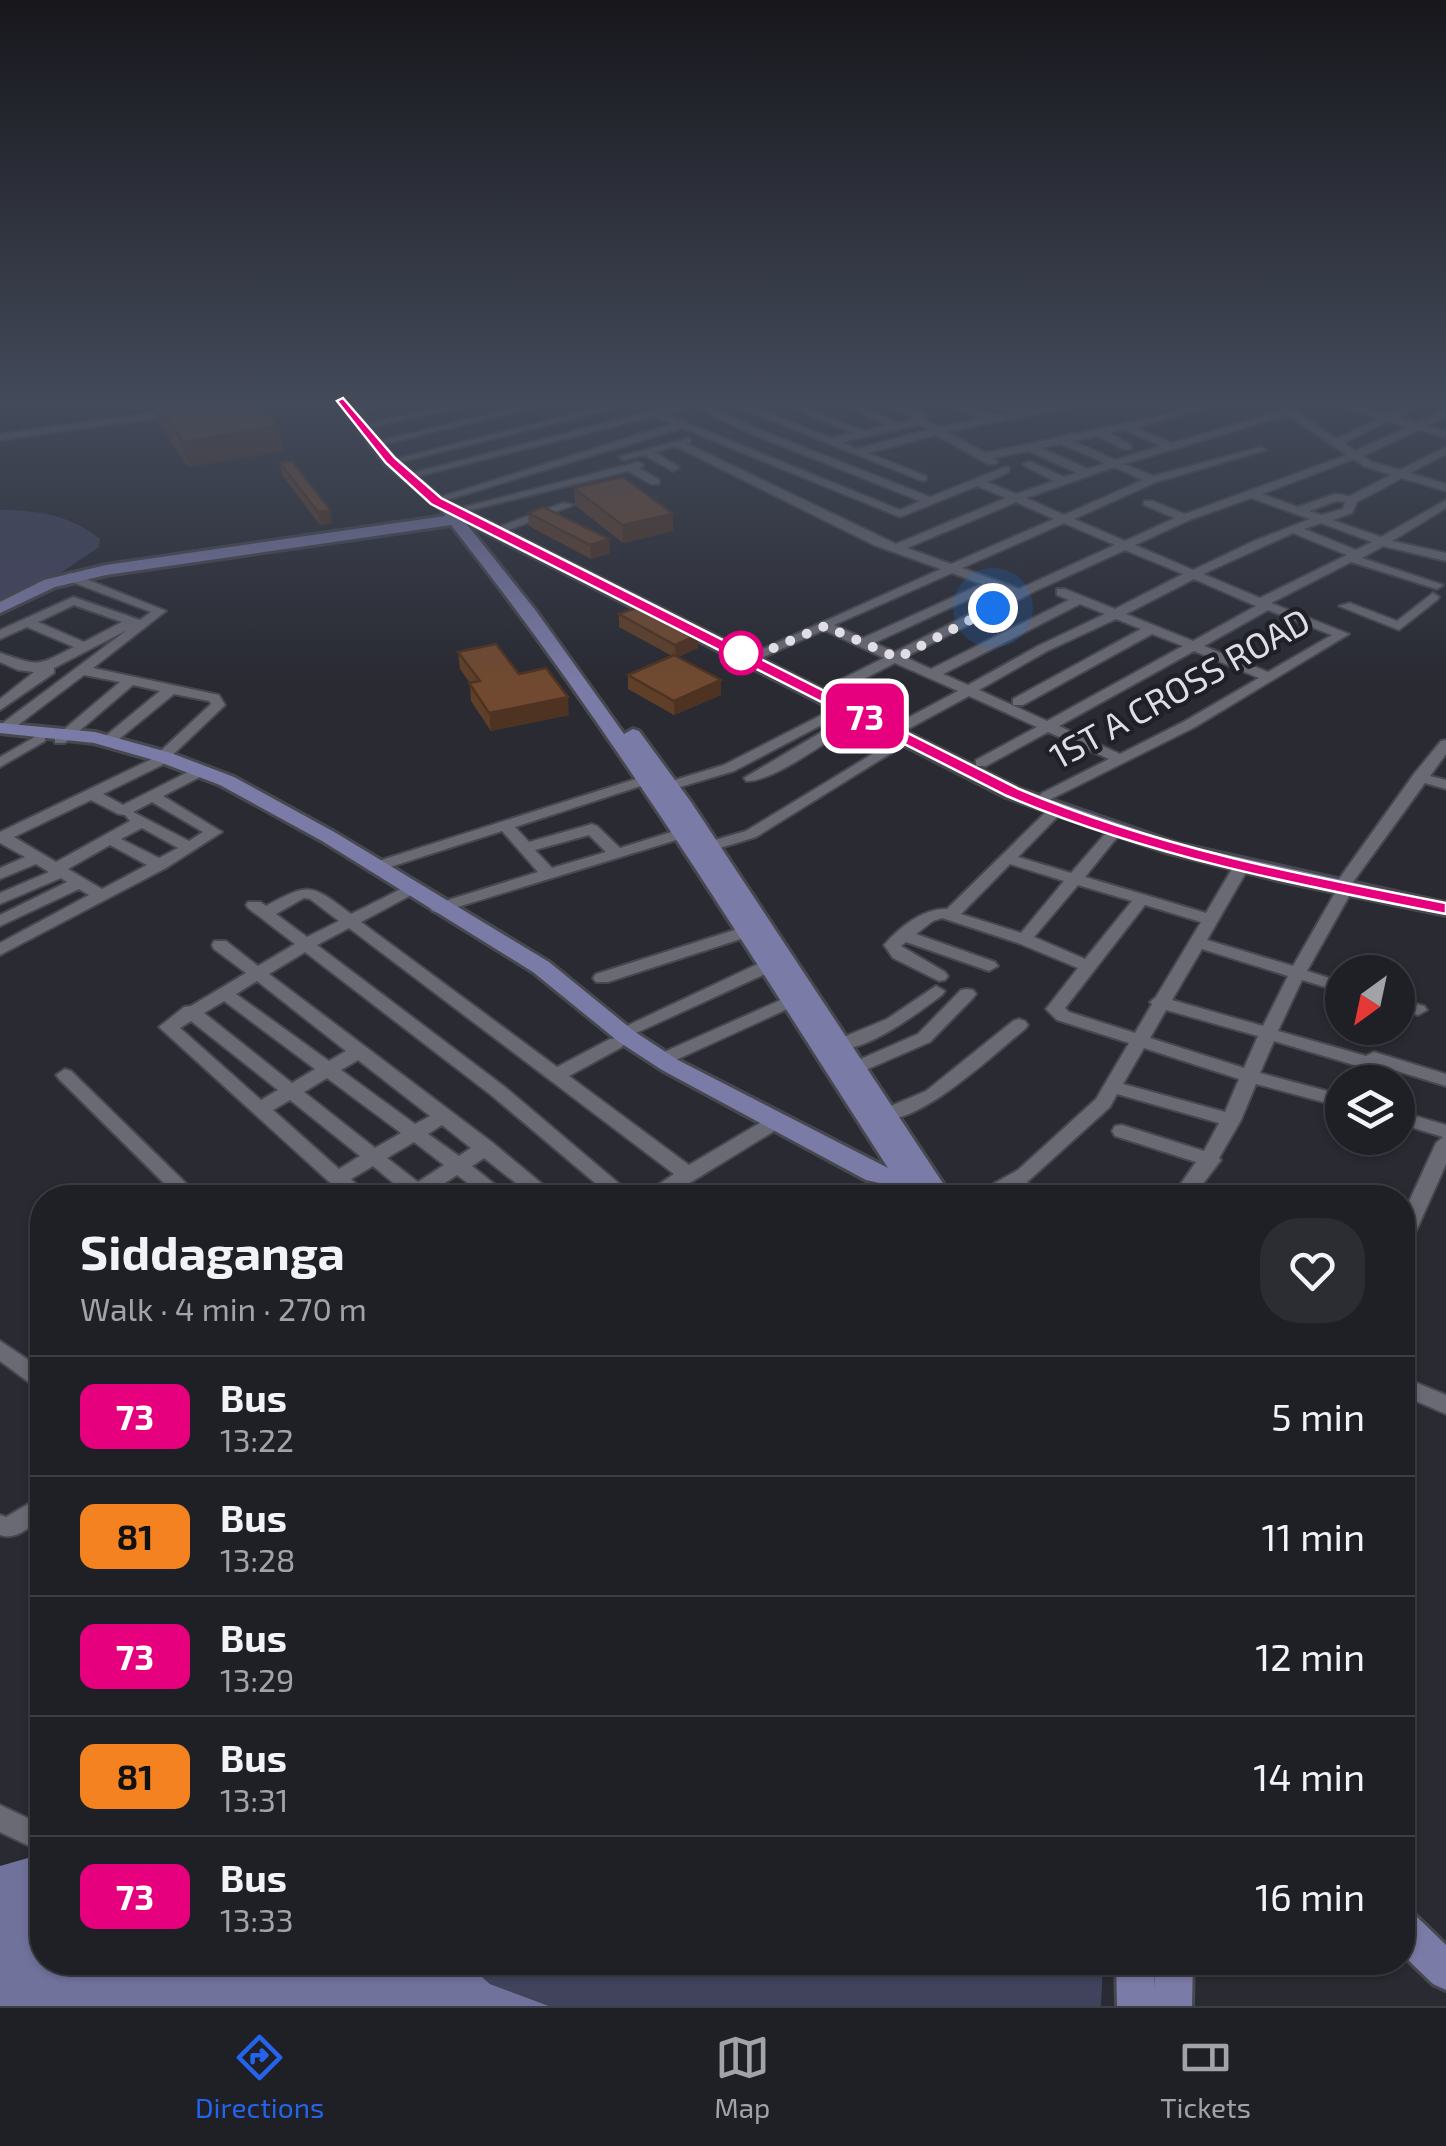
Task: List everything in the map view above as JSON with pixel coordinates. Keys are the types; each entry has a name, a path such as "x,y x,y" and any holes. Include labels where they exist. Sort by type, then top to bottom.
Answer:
{"main road":[{"path":"431,495 458,515 502,531 833,690 906,731 1123,835 1241,867 1446,898"},
{"path":"437,495 548,614 670,786 694,844 747,931 770,966 840,1045 886,1115 916,1185"},
{"path":"0,608 80,576 124,574 458,515"},
{"path":"458,515 694,844 798,997 915,1185"},
{"path":"755,655 852,710 981,763 1051,803 1220,852 1446,909"},
{"path":"2,730 108,742 246,790 375,867 620,1039 771,1126"},
{"path":"56,737 161,759 195,774 541,967 644,1063 902,1185"},
{"path":"1415,1940 1446,1970"},
{"path":"1135,1975 1136,2006"},
{"path":"1173,2006 1174,1975"}],"street":[{"path":"458,515 496,495"},
{"path":"458,515 529,495"},
{"path":"777,495 896,549 1021,594"},
{"path":"851,495 893,512 906,512 944,495"},
{"path":"913,495 930,501"},
{"path":"1008,495 1264,605"},
{"path":"896,549 1027,495"},
{"path":"755,655 1119,495"},
{"path":"833,690 1021,594 1186,518 1250,495"},
{"path":"1253,495 1382,542 1446,557"},
{"path":"1334,495 1345,498"},
{"path":"1296,512 1352,495"},
{"path":"438,908 617,854 751,834 959,700 968,690 1033,653 1190,574 1292,529 1348,511 1345,498"},
{"path":"1078,500 1093,506"},
{"path":"1148,503 1186,518"},
{"path":"981,763 1446,503"},
{"path":"502,531 567,506"},
{"path":"546,513 560,520"},
{"path":"1292,529 1441,594 1400,626 1345,606"},
{"path":"0,706 44,669 160,612 80,576"},
{"path":"864,643 992,584"},
{"path":"1062,592 1269,677"},
{"path":"932,674 1078,600"},
{"path":"0,635 74,601 137,623"},
{"name":"1ST A CROSS ROAD","path":"906,936 934,914 951,915 1009,859 1051,803 1120,758 1190,724 1342,634 1264,605"},
{"path":"26,622 84,647"},
{"path":"2,730 81,672 137,623"},
{"path":"825,626 1120,758"},
{"path":"1018,702 1150,630"},
{"path":"0,656 23,667 131,680 214,698 218,705 161,759 1,838"},
{"path":"0,763 56,737 131,680"},
{"path":"108,742 172,689"},
{"path":"670,786 729,768 852,710"},
{"path":"752,778 792,758 852,710"},
{"path":"1192,1185 1212,1160 1268,1035 1346,884 1446,744"},
{"path":"123,811 195,774"},
{"path":"1419,777 1446,785"},
{"path":"375,867 645,780"},
{"path":"92,794 190,848"},
{"path":"0,950 214,832 152,796"},
{"path":"0,899 142,822"},
{"path":"506,826 549,876"},
{"path":"525,848 592,829 617,854"},
{"path":"1,838 102,896"},
{"path":"1024,938 1109,838"},
{"path":"110,839 160,865"},
{"path":"0,874 37,858"},
{"path":"1009,859 1211,920"},
{"path":"1010,1185 1088,1118 1114,1087 1241,867"},
{"path":"0,921 80,883"},
{"path":"346,1185 168,1027 257,972 406,891"},
{"path":"610,1185 498,1091 260,909 309,893 351,920 686,1174"},
{"path":"1142,899 1055,1009 1063,1016 1138,1042 1252,1078 1325,1096"},
{"path":"951,915 1024,938 1087,966"},
{"path":"602,978 747,931"},
{"path":"840,1045 893,1023 938,984 892,946 906,936 989,966"},
{"path":"1197,942 1325,982"},
{"path":"220,945 486,1148 528,1185"},
{"path":"557,1074 770,966"},
{"path":"223,992 484,1185"},
{"path":"855,1068 924,1038 967,994"},
{"path":"661,1060 798,997"},
{"path":"1160,1002 1372,1064 1374,1058 1446,1080"},
{"path":"190,1011 376,1156 406,1185"},
{"path":"886,1115 933,1094 1019,1025"},
{"path":"260,1109 360,1051"},
{"path":"65,1075 178,1185"},
{"path":"1114,1087 1232,1120"},
{"path":"338,1178 444,1116"},
{"path":"1415,1122 1446,1132"},
{"path":"669,1185 771,1126"},
{"path":"1122,1131 1212,1160"},
{"path":"1415,1211 1446,1143"},
{"path":"430,1185 486,1148"},
{"path":"0,1349 30,1371"},
{"path":"1415,1391 1446,1405"},
{"path":"0,1526 8,1528 30,1514"},
{"path":"0,1818 30,1833"}],"shaded area":[{"path":"0,510 65,519 100,539 99,547 59,574 0,603"},
{"path":"30,1857 30,1975 480,1975 490,1984 549,2006 0,2006 0,1866"},
{"path":"480,1975 1102,1975 1101,2006 549,2006 490,1984"}],"building":[{"path":"305,495 318,495 330,510 318,512"},
{"path":"583,495 647,495 673,514 622,525"},
{"path":"543,507 609,539 590,545 528,513"},
{"path":"641,606 698,635 675,645 619,614"},
{"path":"496,644 519,674 546,668 568,697 489,713 469,683 480,681 458,652"},
{"path":"674,655 721,680 674,701 628,675"}],"bus line":[{"name":"73","path":"428,495 1013,793 1064,814 1123,835 1241,867 1446,909"}],"route":[{"path":"741,653 750,658 825,626 898,658 993,608"}]}
